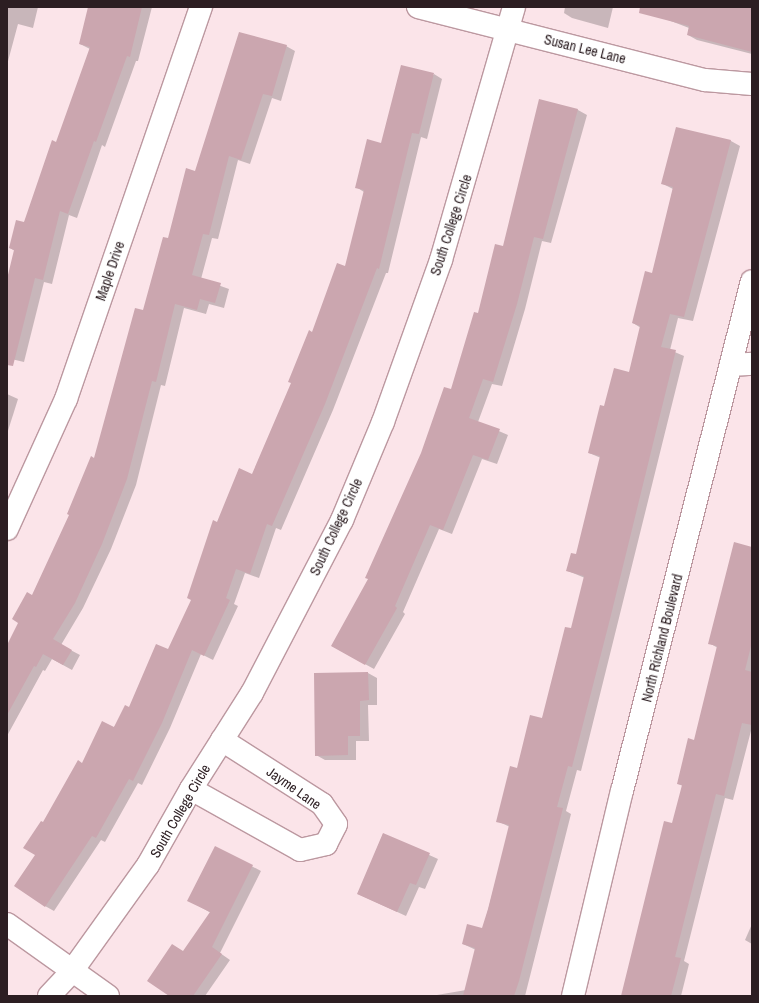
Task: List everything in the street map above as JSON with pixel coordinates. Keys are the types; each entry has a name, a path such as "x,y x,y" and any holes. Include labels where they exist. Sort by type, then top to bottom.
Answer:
{"street":[{"name":"Maple Drive","path":"7,529 66,399 201,7"},
{"name":"Susan Lee Lane","path":"418,7 705,80 752,84"},
{"name":"South College Circle","path":"49,996 72,971 148,866 191,789 252,693 342,520 383,422 441,260 509,29 514,7"},
{"name":"North Richland Boulevard","path":"573,996 622,791 752,281"},
{"path":"731,365 752,364"},
{"name":"Jayme Lane","path":"191,789 300,850 326,844 336,824 322,804 222,740"},
{"path":"7,924 108,996"}],"building":[{"path":"88,7 142,7 130,57 127,56 68,214 60,211 43,280 35,278 13,366 7,365 7,279 14,250 9,248 16,220 24,222 52,140 56,142 90,47 79,44"},
{"path":"640,7 752,7 752,52 687,35 689,26 639,13"},
{"path":"239,32 287,45 272,96 263,94 241,160 229,156 209,235 203,234 192,275 221,283 215,303 200,299 197,310 175,304 156,382 152,381 127,479 102,544 75,603 53,639 72,650 63,665 43,654 36,667 34,666 7,715 7,645 18,623 12,619 27,592 32,595 69,515 67,514 91,456 94,458 135,308 143,310 163,237 168,238 186,168 195,171"},
{"path":"401,65 434,73 419,134 412,133 379,269 377,268 325,404 272,526 267,524 250,574 236,569 226,598 230,600 204,656 192,650 162,723 133,781 129,779 96,838 92,836 45,907 14,886 35,855 23,848 41,821 43,822 78,760 82,763 102,721 114,727 125,705 129,707 156,644 168,649 191,600 187,598 213,520 217,522 239,468 252,474 291,383 288,382 309,330 312,332 337,263 345,266 364,190 355,188 367,139 381,143"},
{"path":"539,99 578,109 543,239 534,237 517,304 493,382 483,379 469,418 500,429 488,460 473,455 443,530 430,525 395,606 397,608 365,665 331,646 368,579 365,578 421,453 444,387 451,389 474,312 478,313 495,244 503,246"},
{"path":"676,127 731,140 684,317 670,314 661,347 676,350 572,767 568,766 557,807 563,808 519,981 514,996 463,996 475,948 462,944 467,924 482,928 488,909 509,825 496,822 510,766 517,768 530,715 542,718 565,627 571,628 584,576 566,571 571,553 576,554 600,456 588,453 600,405 604,406 614,368 629,372 640,326 632,323 645,271 652,273 673,187 661,184"},
{"path":"734,542 752,547 752,642 745,670 752,672 752,725 742,723 724,796 716,794 675,957 681,958 671,996 621,996 664,821 672,823 682,785 677,784 688,738 694,740 717,646 708,644"},
{"path":"368,672 369,700 360,701 360,736 348,736 348,755 315,756 314,673"},
{"path":"383,833 430,853 416,885 410,883 397,912 357,894"},
{"path":"215,846 253,865 212,947 222,954 193,996 169,996 147,981 172,944 183,951 210,912 187,901"}]}
